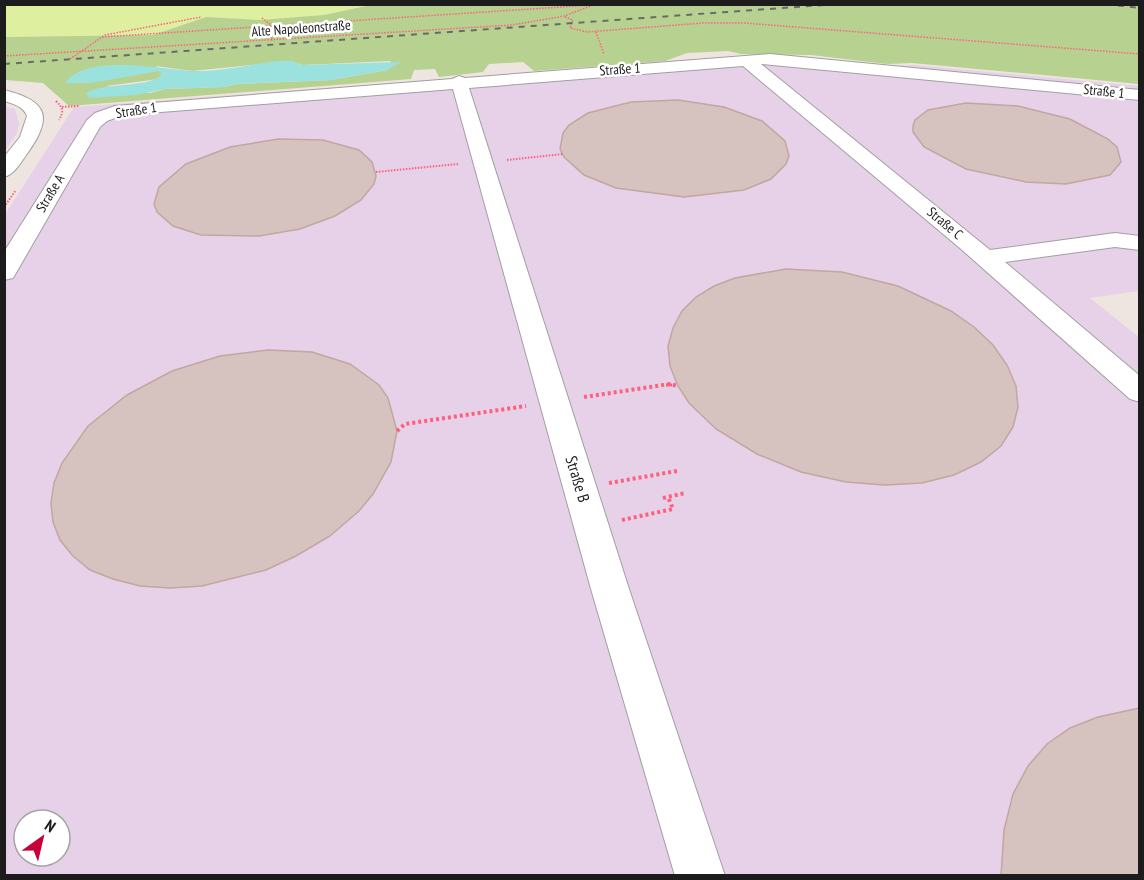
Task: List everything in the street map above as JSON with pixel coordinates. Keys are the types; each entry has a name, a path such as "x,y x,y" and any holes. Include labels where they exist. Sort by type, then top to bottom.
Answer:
{"street":[{"name":"Straße 1","path":"101,117 141,107 746,60 794,59 1140,95"},
{"name":"Straße C","path":"746,60 985,258 1140,392"},
{"name":"Straße B","path":"459,81 607,578 700,876"},
{"path":"4,95 29,104 38,116 36,126 4,171"},
{"name":"Straße A","path":"4,273 81,142 93,124 101,117"},
{"path":"985,258 1115,240 1140,243"}],"path":[{"path":"620,4 628,4"},
{"path":"102,37 272,28 561,5 596,5"},
{"name":"Alte Napoleonstraße","path":"4,56 512,25 564,16 596,5"},
{"path":"564,16 573,20 570,28 596,32 703,23 744,23 1140,54"},
{"path":"70,59 102,37 201,17"},
{"path":"262,18 271,25 272,41"},
{"path":"596,32 605,57"},
{"path":"522,158 563,154"},
{"path":"376,172 459,164"},
{"path":"592,396 670,384 678,386"},
{"path":"397,431 405,424 531,405"},
{"path":"630,480 677,471"},
{"path":"632,518 673,509 665,497 685,493"}],"shaded area":[{"path":"750,56 888,66 914,65 1139,86 1139,291 1090,298 1139,337 1139,875 5,875 4,216 74,107"},
{"path":"5,107 15,109 19,123 17,133 5,151"}],"green space":[{"path":"409,4 1139,5 1139,84 912,63 887,64 811,55 741,54 728,51 687,53 665,61 534,71 523,62 489,64 483,72 439,77 435,69 414,70 411,79 69,106 43,83 5,80 5,37 153,35 206,17 260,20 324,15 366,6","holes":["291,61 302,65 391,61 387,70 331,80 165,89 150,93 106,86 159,79 162,74 156,66 192,71"]},
{"path":"4,5 409,5 366,6 324,15 260,20 206,17 153,35 5,37"}],"water":[{"path":"291,61 302,65 401,62 387,70 331,80 165,89 136,95 89,98 86,93 94,90 149,81 162,74 159,71 91,83 65,83 75,74 89,68 106,65 204,71"}],"building":[{"path":"678,100 724,107 762,121 785,141 789,156 786,164 771,179 744,190 684,197 616,188 584,175 564,157 560,149 563,133 569,125 588,113 631,102"},
{"path":"966,103 1018,106 1070,119 1108,139 1117,147 1121,162 1110,175 1066,184 1026,182 966,169 924,147 913,132 913,126 915,120 928,110"},
{"path":"278,139 323,140 359,150 372,162 376,176 374,184 361,200 335,216 300,229 259,236 201,235 173,226 157,212 154,204 159,187 186,164 230,147"},
{"path":"786,269 842,272 898,286 951,311 974,327 993,345 1007,365 1016,386 1018,407 1013,427 1001,446 981,462 954,475 922,483 885,485 846,482 801,472 757,454 716,429 689,403 678,386 670,366 668,346 673,328 682,311 696,297 714,286 735,278"},
{"path":"268,350 312,352 350,364 379,385 388,398 397,431 391,462 373,494 359,511 330,536 296,556 266,570 202,586 170,588 140,586 90,570 73,556 60,540 53,522 51,503 54,483 62,463 88,426 127,395 172,371 220,356"},
{"path":"1140,708 1140,876 1001,876 1004,830 1013,794 1028,766 1047,744 1070,728 1098,717"}],"railway":[{"path":"4,64 838,4"},
{"path":"1106,4 1140,8"}]}
